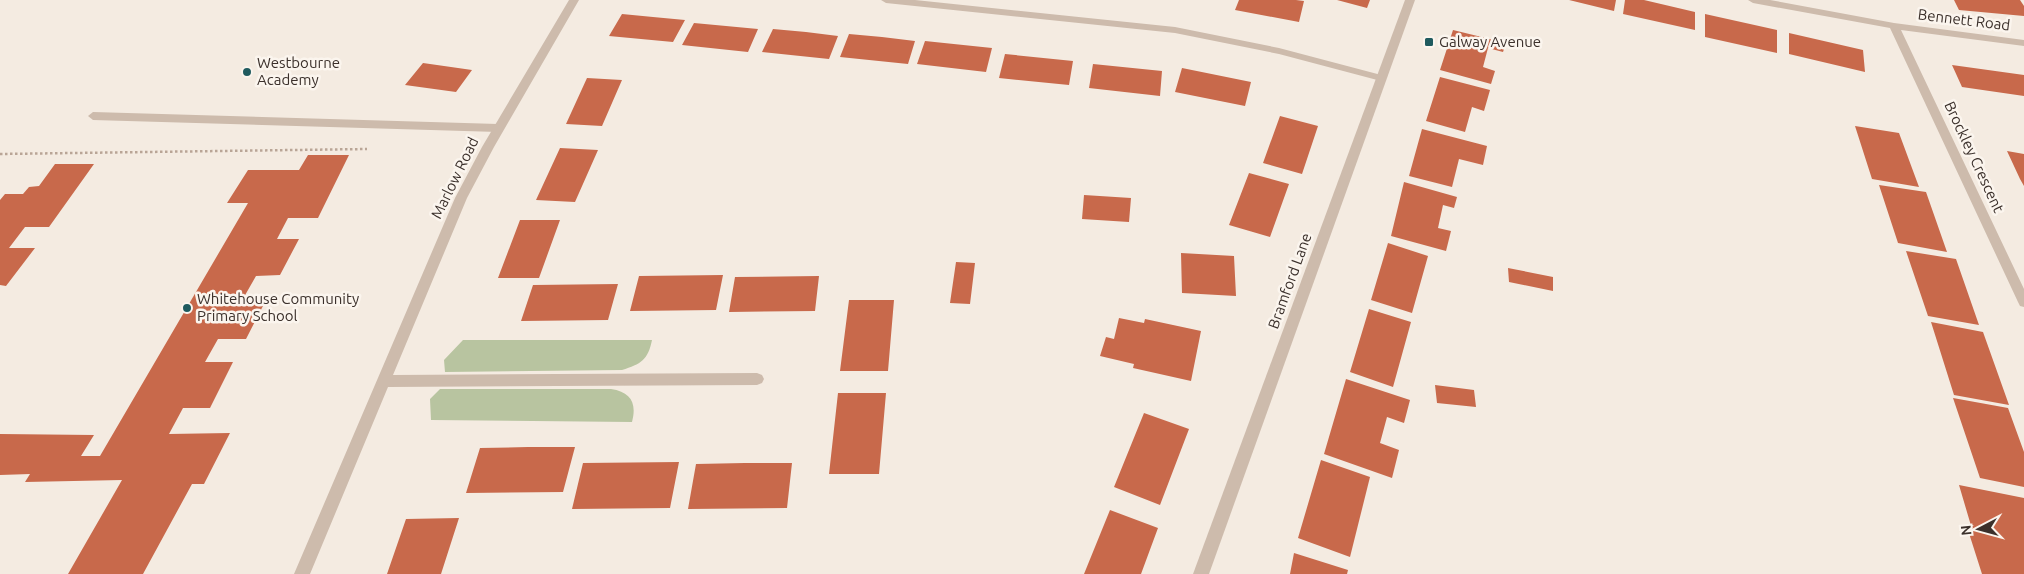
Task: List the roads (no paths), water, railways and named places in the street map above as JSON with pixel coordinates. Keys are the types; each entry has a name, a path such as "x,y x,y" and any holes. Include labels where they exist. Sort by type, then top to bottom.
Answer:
{"street":[{"name":"Marlow Road","path":"302,574 461,198 498,128 574,0"},
{"path":"886,0 1175,30 1279,51 1381,78"},
{"name":"Bramford Lane","path":"1201,574 1410,0"},
{"name":"Bennett Road","path":"1753,0 1894,26 2024,43"},
{"name":"Brockley Crescent","path":"1894,26 2024,302"},
{"path":"93,116 498,128"},
{"path":"385,381 757,379"}],"place":[{"name":"Galway Avenue","path":"1429,42"},
{"name":"Westbourne Academy","path":"247,72"},
{"name":"Whitehouse Community Primary School","path":"187,308"}]}
